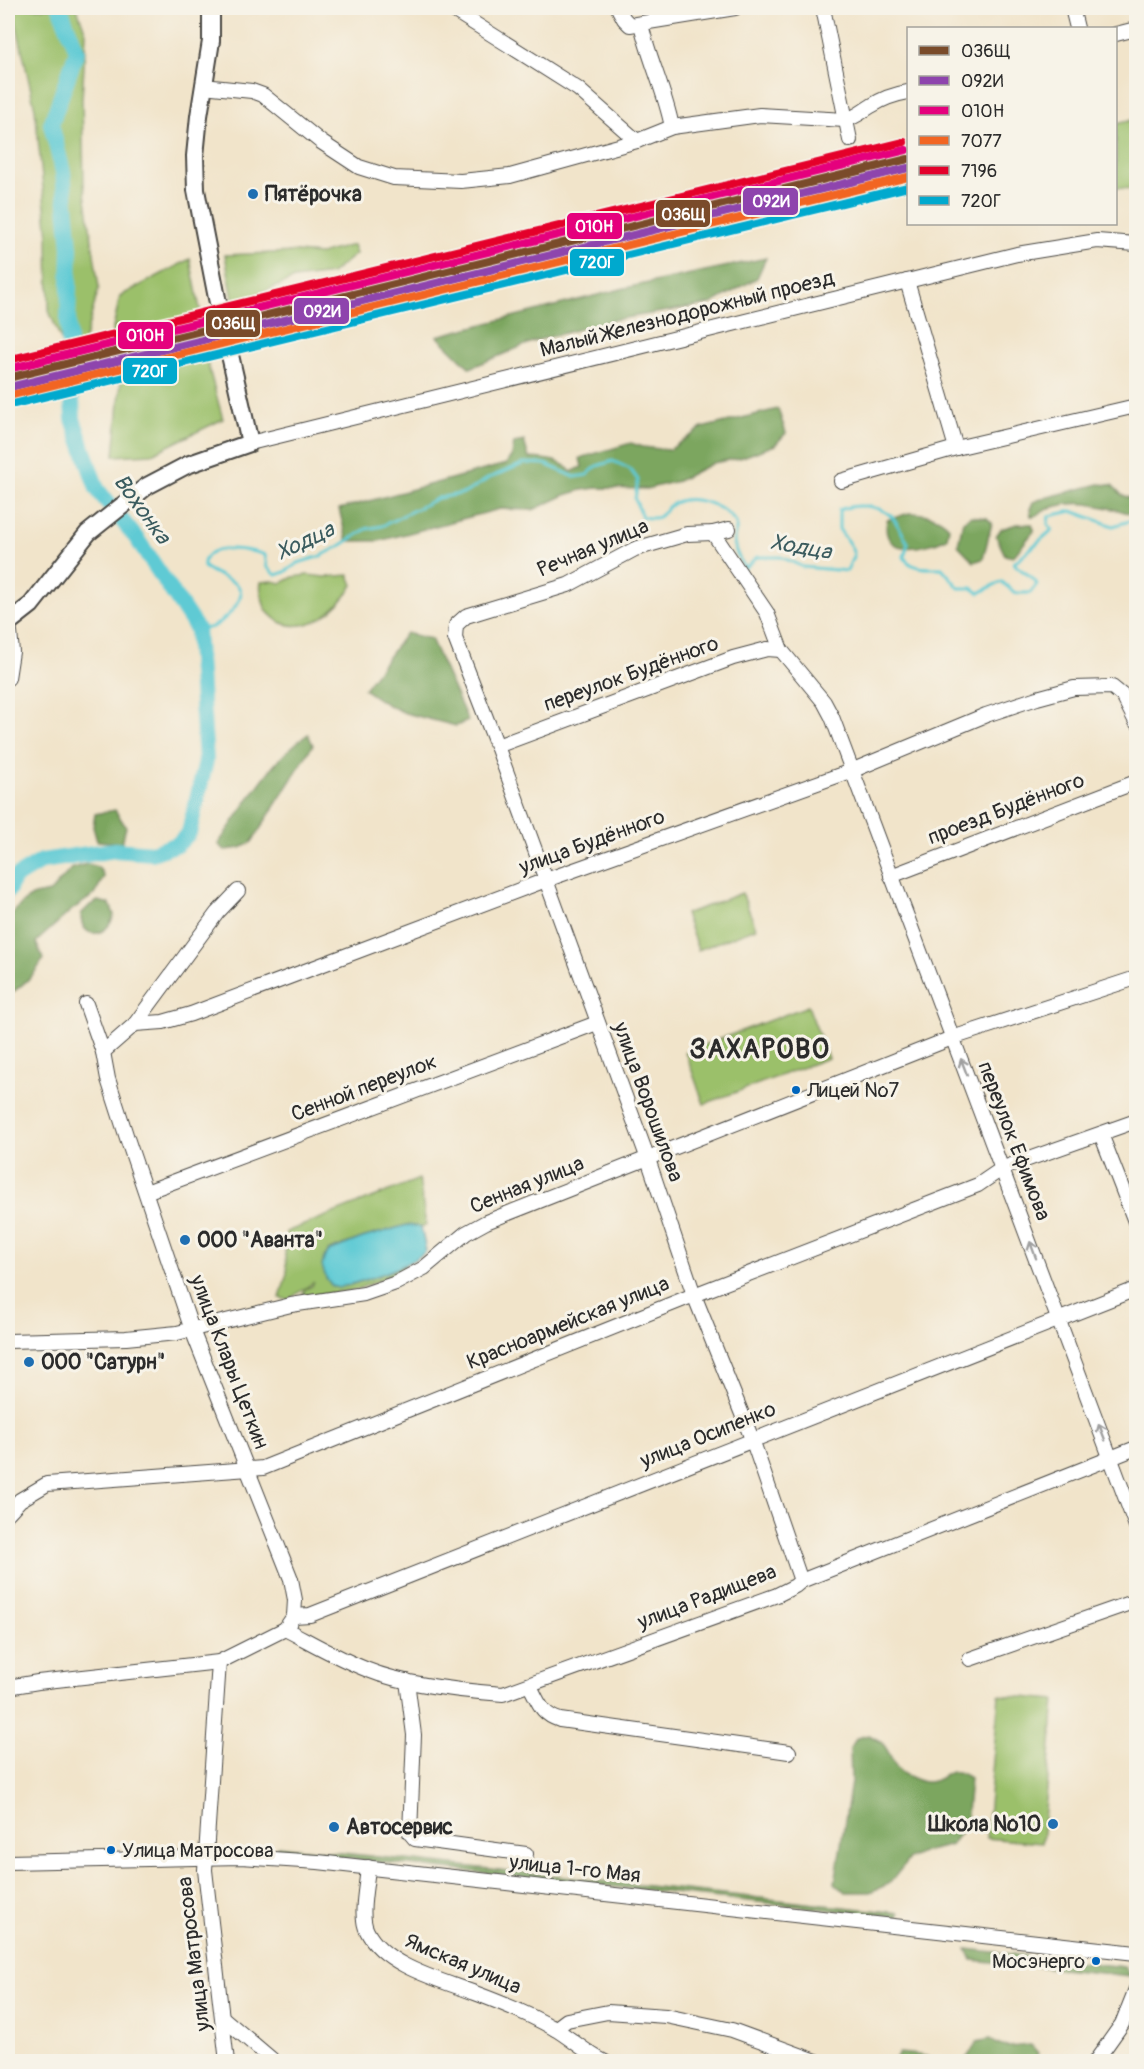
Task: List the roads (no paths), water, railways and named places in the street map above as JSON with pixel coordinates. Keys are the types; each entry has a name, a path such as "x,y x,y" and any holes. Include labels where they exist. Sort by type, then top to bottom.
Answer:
{"main road":[{"path":"8,623 31,605 88,533 147,486 187,465 250,443 217,298 196,190 195,156 203,86 212,41 211,8"}],"street":[{"path":"450,8 578,89 638,141"},
{"path":"618,8 630,25 735,8"},
{"path":"823,8 850,140"},
{"path":"1072,8 1077,27"},
{"path":"641,24 667,101 672,127"},
{"path":"1117,34 1137,29"},
{"path":"203,86 252,91 263,95 321,142 358,167 394,178 461,181 510,176 638,141 672,127 760,115 845,120 857,117 871,106 895,95 907,92"},
{"name":"Малый Железнодорожный проезд","path":"250,443 1017,254 1097,241 1137,244"},
{"path":"907,280 956,448"},
{"path":"842,481 956,448 1137,406"},
{"name":"Речная улица","path":"455,638 456,625 466,616 568,585 635,549 687,534 712,533 729,529"},
{"name":"переулок Ефимова","path":"712,533 767,613 782,650 824,702 1003,1168 1137,1526"},
{"path":"8,623 12,652 8,678"},
{"name":"улица Ворошилова","path":"455,638 497,746 648,1159 694,1295 752,1439 801,1581"},
{"name":"переулок Будённого","path":"497,746 733,658 767,649 782,650"},
{"name":"улица Будённого","path":"135,1024 163,1022 190,1014 546,880 851,771 986,715 1026,701 1074,688 1112,687 1123,696 1137,722"},
{"name":"проезд Будённого","path":"891,876 1137,782"},
{"path":"103,1052 135,1024 217,913 238,891"},
{"name":"Сенная улица","path":"8,1341 126,1338 192,1330 282,1307 348,1298 379,1290 424,1268 476,1227 952,1038 1137,978"},
{"name":"улица Клары Цеткин","path":"86,1004 103,1052 114,1099 192,1330 291,1579 295,1600 294,1616"},
{"name":"Сенной переулок","path":"146,1192 597,1023"},
{"name":"Красноармейская улица","path":"8,1513 20,1500 47,1484 262,1468 694,1295 978,1185 1003,1168 1137,1121"},
{"path":"1101,1134 1137,1224"},
{"name":"улица Осипенко","path":"294,1616 310,1616 752,1439 1137,1289"},
{"name":"улица Радищева","path":"285,1629 368,1671 407,1681 503,1694 777,1595 795,1587 801,1581 1137,1448"},
{"path":"970,1659 1137,1601"},
{"path":"8,1687 219,1662 285,1629 294,1616"},
{"name":"улица Матросова","path":"219,1662 205,1858 227,2061"},
{"path":"407,1681 414,1735 410,1833 415,1839 525,1854"},
{"path":"530,1686 542,1710 549,1717 560,1720 789,1752"},
{"name":"улица 1-го Мая","path":"8,1862 205,1858 278,1859 368,1867 1137,1953"},
{"name":"Ямская улица","path":"368,1867 364,1921 365,1929 376,1946 407,1967 509,2006 555,2029 592,2056 605,2061"},
{"path":"1095,2061 1122,2024 1137,1989"},
{"path":"555,2029 567,2020 608,2012 666,2016 732,2030 819,2061"},
{"path":"224,2018 275,2061"}],"water":[{"path":"407,1225 421,1227 426,1251 418,1257 384,1273 338,1288 332,1286 326,1278 322,1266 329,1251 362,1238"}],"waterway":[{"name":"Вохонка","path":"8,891 14,878 42,861 115,850 152,853 178,844 189,833 206,761 197,629 137,539 97,489 73,419 68,322 70,248 63,172 51,124 77,51 60,8"},
{"name":"Ходца","path":"197,629 210,628 222,621 233,610 240,597 238,586 204,567 205,559 210,553 218,550 239,549 265,555 267,567 276,575 298,563 321,556 366,529 382,526 438,498 465,493 489,478 525,463 545,464 575,477 587,475 597,466 613,461 630,469 638,480 635,499 642,517 659,517 669,506 681,500 697,500 714,505 722,509 736,523 735,545 745,568 757,557 781,557 803,567 847,571 854,554 839,529 839,510 858,506 872,507 890,515 897,524 908,543 904,557 907,561 916,566 942,568 959,588 972,588 979,593 1002,582 1015,593 1030,593 1037,584 1014,563 1052,530 1048,524 1049,516 1072,511 1113,526 1133,520 1136,523"}],"place":[{"name":"Пятёрочка","path":"253,194"},
{"name":"Лицей №7","path":"796,1090"},
{"name":"ООО \"Аванта\"","path":"185,1240"},
{"name":"ООО \"Сатурн\"","path":"29,1362"},
{"name":"Школа №10","path":"1053,1824"},
{"name":"Автосервис","path":"334,1827"},
{"name":"Улица Матросова","path":"111,1850"},
{"name":"Мосэнерго","path":"1096,1961"}],"district":[{"name":"ЗАХАРОВО","path":"760,1049"}]}
